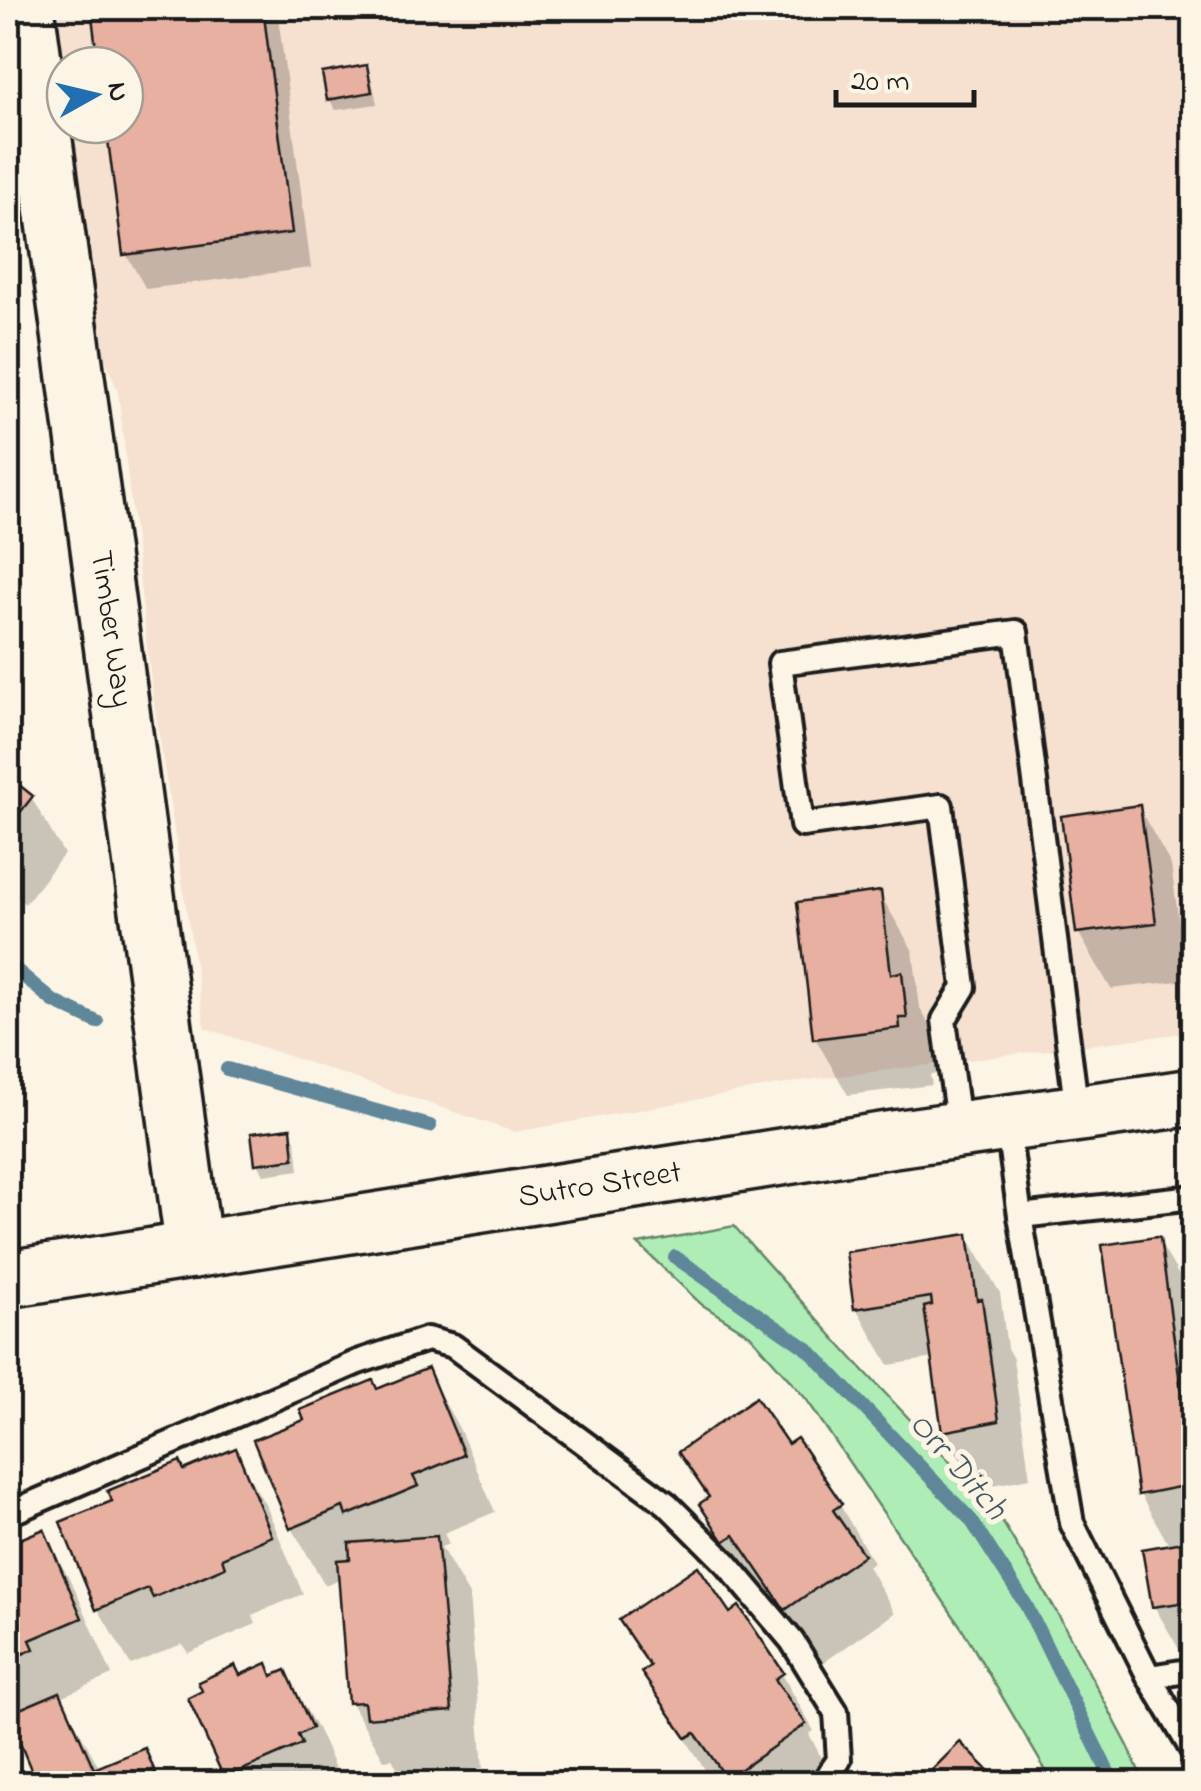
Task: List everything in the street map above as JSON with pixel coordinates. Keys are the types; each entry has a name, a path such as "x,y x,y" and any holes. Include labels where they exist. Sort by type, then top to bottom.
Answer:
{"street":[{"name":"Timber Way","path":"26,8 194,1250"},
{"name":"Sutro Street","path":"8,1279 983,1126 1194,1097"}],"lane":[{"path":"1077,1112 1016,632 780,662 802,825 941,806 964,987 944,1020 1020,1216 1072,1523 1149,1677 1194,1753"},
{"path":"1020,1216 1194,1196"},
{"path":"8,1514 358,1362 427,1339 453,1346 667,1504 726,1563 792,1641 836,1712 839,1760 822,1784"},
{"path":"1149,1677 1194,1670"}],"shaded area":[{"path":"56,8 1193,8 1193,1032 808,1080 514,1132 205,1028 152,689 118,392 100,345 75,145 145,145 145,45 61,45"}],"green space":[{"path":"734,1226 996,1511 1059,1616 1144,1783 1053,1783 963,1630 807,1400 750,1335 701,1304 638,1244"}],"building":[{"path":"91,8 263,8 292,233 123,255 109,145 145,145 145,45 96,45"},
{"path":"367,65 372,92 327,100 322,73"},
{"path":"8,776 33,796 8,828"},
{"path":"1140,805 1156,923 1076,933 1061,816"},
{"path":"881,891 891,974 902,972 907,1018 899,1018 900,1028 813,1039 797,902"},
{"path":"291,1128 294,1159 255,1164 251,1133"},
{"path":"968,1234 977,1300 982,1299 999,1421 942,1432 924,1307 932,1305 931,1297 854,1309 846,1252"},
{"path":"1160,1238 1194,1484 1138,1495 1102,1245"},
{"path":"428,1368 464,1455 413,1476 418,1486 346,1516 343,1507 290,1529 253,1440 304,1420 300,1410 373,1380 377,1389"},
{"path":"756,1397 788,1444 797,1438 842,1504 833,1510 864,1555 785,1610 734,1535 724,1542 699,1504 709,1497 678,1452"},
{"path":"236,1448 272,1536 222,1558 225,1567 153,1598 148,1588 96,1610 60,1522 112,1501 107,1491 180,1461 184,1470"},
{"path":"44,1529 82,1618 30,1640 34,1649 8,1660 8,1544"},
{"path":"437,1536 452,1711 366,1718 364,1702 348,1703 337,1560 350,1559 349,1543"},
{"path":"1194,1540 1194,1601 1152,1607 1142,1549"},
{"path":"698,1566 730,1613 739,1606 784,1673 775,1679 806,1724 727,1779 695,1733 686,1738 641,1672 650,1666 619,1620"},
{"path":"267,1663 272,1676 286,1670 312,1728 298,1735 302,1744 224,1778 188,1698 202,1691 198,1682 235,1665 240,1675"},
{"path":"60,1692 94,1769 145,1748 160,1784 37,1784 8,1714"},
{"path":"960,1742 1002,1784 918,1784"}],"waterway":[{"name":"Orr Ditch","path":"8,963 53,1001 97,1022"},
{"name":"Orr Ditch","path":"227,1069 430,1126"},
{"name":"Orr Ditch","path":"675,1257 809,1350 971,1520 1026,1605 1114,1784"}]}
